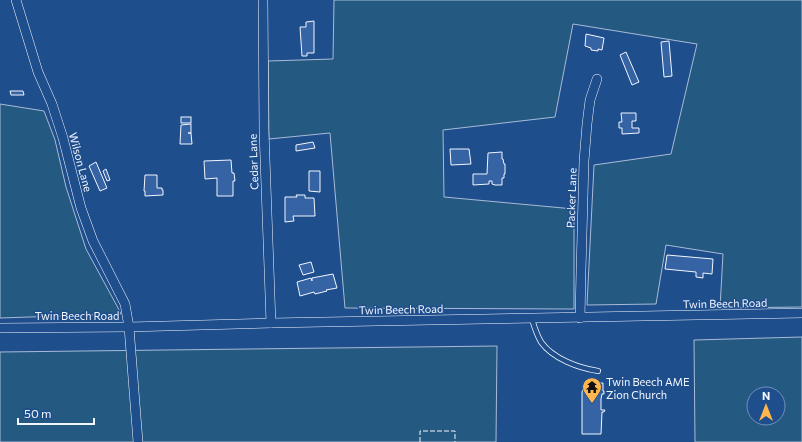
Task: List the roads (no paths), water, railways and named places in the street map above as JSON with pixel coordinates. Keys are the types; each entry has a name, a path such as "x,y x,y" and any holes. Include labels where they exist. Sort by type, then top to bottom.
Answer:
{"street":[{"name":"Wilson Lane","path":"16,0 38,72 52,104 63,138 81,208 93,241 126,304 138,442"},
{"name":"Cedar Lane","path":"263,0 264,131 271,323"},
{"name":"Packer Lane","path":"580,318 585,147 590,100 597,79"},
{"name":"Twin Beech Road","path":"0,328 129,327 802,313"}],"lane":[{"path":"532,319 540,340 550,350 574,366 598,371"}],"place":[{"name":"Twin Beech AME Zion Church","path":"592,404"}]}
